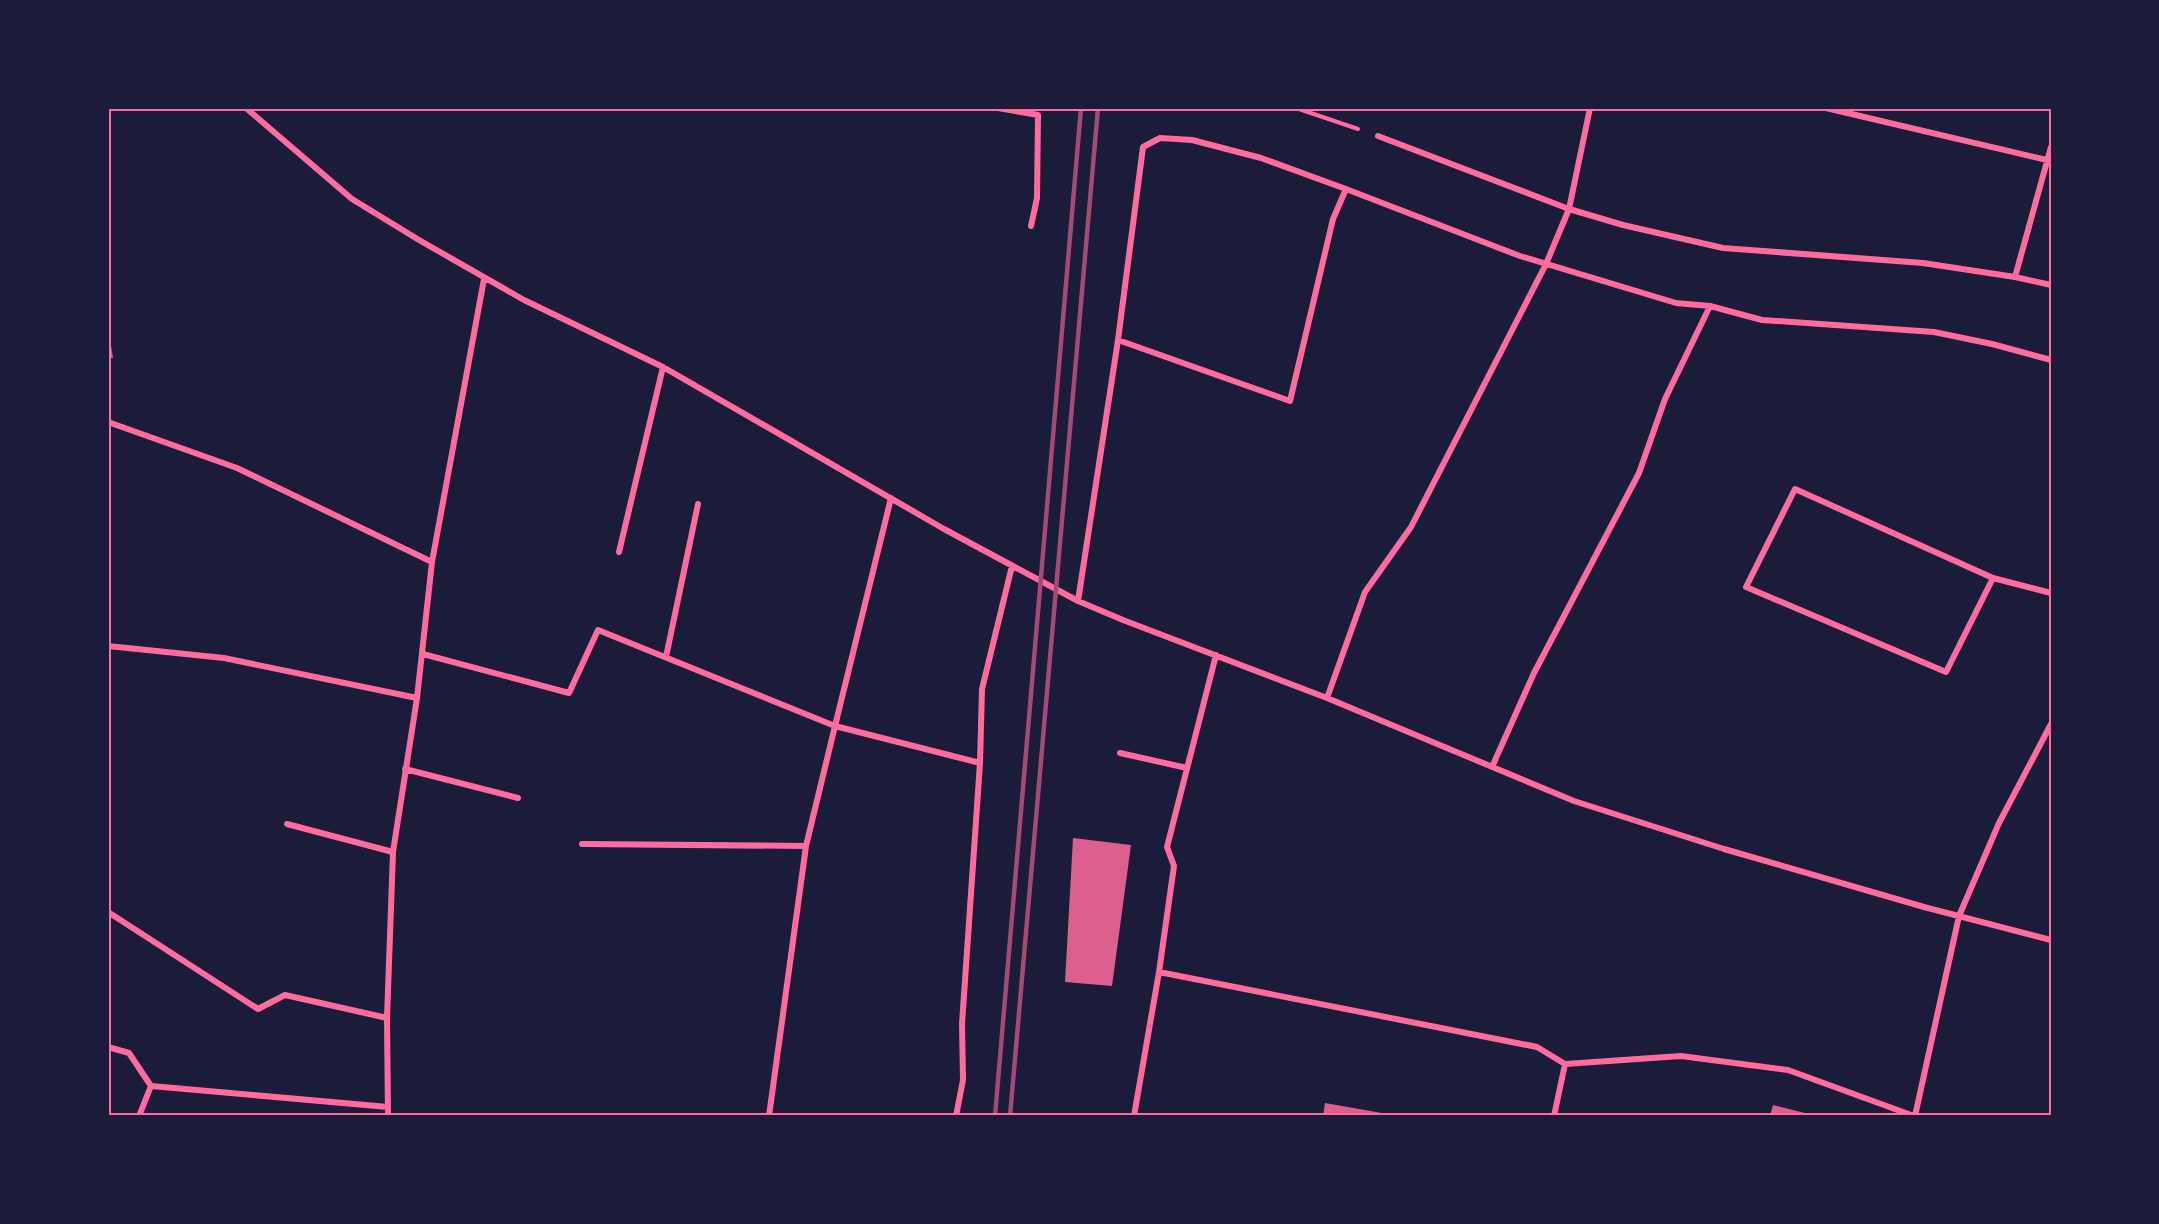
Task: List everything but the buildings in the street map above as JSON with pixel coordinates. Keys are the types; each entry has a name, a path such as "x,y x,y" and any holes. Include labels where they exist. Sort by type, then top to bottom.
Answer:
{"street":[{"path":"246,108 352,199 484,279 663,367 1011,566 1078,601 1327,698 1574,801 1724,849 2051,940"},
{"path":"998,108 1038,115 1037,198 1031,226"},
{"path":"1327,698 1365,592 1411,527 1546,264 1569,209 1590,108"},
{"path":"1826,108 2049,161"},
{"path":"1378,136 1569,209 1623,225 1723,248 1923,263 2051,285"},
{"path":"1078,601 1118,340 1143,147 1160,138 1192,141 1261,158 1520,256 1676,303 1710,306 1762,320 1934,332 1992,344 2051,360"},
{"path":"2015,277 2049,161 2051,147"},
{"path":"1118,340 1290,401 1333,219 1346,189"},
{"path":"388,1116 387,1018 393,852 423,654 432,562 484,279"},
{"path":"1492,767 1534,673 1639,472 1665,399 1710,306"},
{"path":"619,552 663,367"},
{"path":"108,422 237,468 432,562"},
{"path":"1993,578 1946,672 1746,587 1795,489 1993,578 2051,593"},
{"path":"769,1116 806,846 891,498"},
{"path":"666,657 698,504"},
{"path":"956,1116 963,1080 962,1024 980,763 982,689 1011,566"},
{"path":"423,654 569,693 598,630 834,726 980,763"},
{"path":"108,646 224,658 417,698"},
{"path":"1134,1116 1159,972 1174,866 1167,847 1216,655"},
{"path":"1159,972 1537,1047 1565,1064 1681,1056 1788,1070 1915,1116 1959,916 1999,823 2051,724"},
{"path":"1120,753 1187,768"},
{"path":"405,769 518,798"},
{"path":"287,824 393,852"},
{"path":"582,844 806,846"},
{"path":"108,912 258,1008 285,995 387,1018"},
{"path":"108,1047 129,1053 151,1086"},
{"path":"1554,1116 1565,1064"},
{"path":"151,1086 388,1107"},
{"path":"140,1116 151,1086"}],"path":[{"path":"1296,108 1378,136"}],"railway":[{"path":"995,1116 1081,108"},
{"path":"1010,1116 1098,108"}]}
